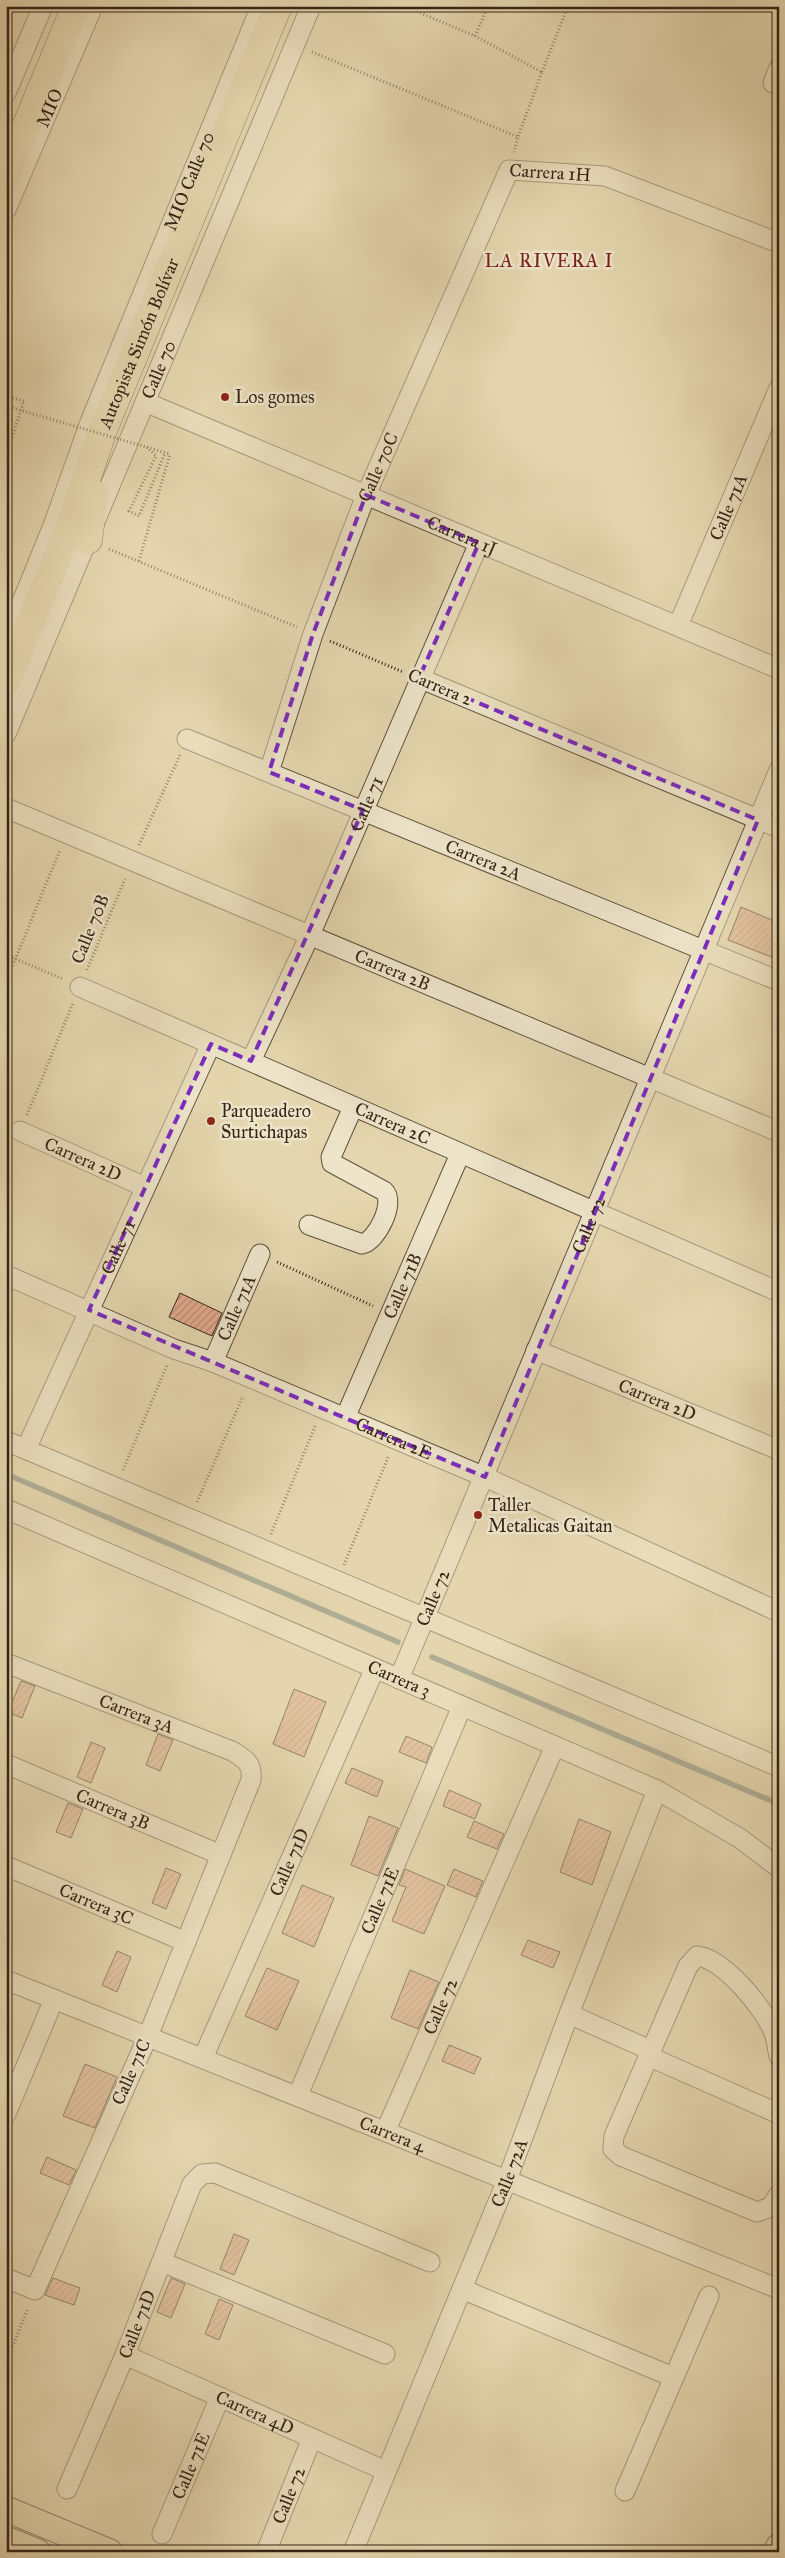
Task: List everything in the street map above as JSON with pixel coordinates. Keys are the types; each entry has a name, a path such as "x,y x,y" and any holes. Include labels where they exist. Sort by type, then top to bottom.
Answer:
{"highway":[{"path":"6,175 76,6"},
{"name":"Autopista Simón Bolívar","path":"6,682 69,529 103,430 278,6"},
{"path":"94,543 103,430"}],"main road":[{"path":"6,2509 110,2552"},
{"path":"6,2539 38,2552"},
{"path":"776,2552 779,2546"}],"street":[{"path":"6,94 43,6"},
{"name":"MIO","path":"6,210 93,6"},
{"name":"MIO Calle 70","path":"6,641 54,523 90,422 261,6"},
{"name":"Calle 70","path":"6,734 94,543 145,402 311,6"},
{"name":"Carrera 1H","path":"509,170 605,176 779,243"},
{"name":"Calle 70C","path":"269,772 313,634 366,495 509,170"},
{"name":"Calle 71A","path":"678,626 779,388"},
{"name":"Carrera 1J","path":"145,402 779,669"},
{"name":"Calle 71","path":"251,1061 310,935 419,678 479,543"},
{"name":"Carrera 2","path":"419,678 779,828"},
{"name":"Carrera 2A","path":"187,739 779,981"},
{"name":"Calle 72","path":"399,1679 485,1478 536,1350 779,770"},
{"name":"Carrera 2B","path":"6,808 779,1132"},
{"name":"Carrera 2C","path":"80,987 460,1154 595,1210 779,1292"},
{"name":"Calle 71","path":"26,1449 210,1044"},
{"path":"309,1225 362,1244 368,1243 374,1238 389,1204 388,1194 384,1191 339,1169 332,1163 331,1157 353,1107"},
{"name":"Carrera 2D","path":"20,1131 146,1187"},
{"name":"Calle 71B","path":"344,1418 460,1154"},
{"name":"Calle 71A","path":"213,1362 260,1254"},
{"name":"Carrera 2E","path":"6,1275 174,1349 213,1362 485,1478 779,1612"},
{"name":"Carrera 2D","path":"536,1350 779,1450"},
{"path":"6,1441 779,1767"},
{"name":"Carrera 3","path":"6,1508 657,1790 741,1839 779,1868"},
{"name":"Carrera 3A","path":"6,1663 232,1751 247,1760 252,1769 251,1780"},
{"name":"Calle 71D","path":"203,2058 375,1668"},
{"name":"Calle 71E","path":"298,2095 462,1706"},
{"name":"Calle 72","path":"386,2130 555,1746"},
{"name":"Carrera 3B","path":"6,1764 221,1855"},
{"name":"Calle 71C","path":"35,2290 148,2036 251,1780"},
{"name":"Calle 72A","path":"353,2552 507,2180 568,2014 657,1790"},
{"name":"Carrera 3C","path":"6,1866 186,1942"},
{"path":"779,2056 774,2033 749,1993 705,1956 697,1956 688,1966 649,2053 614,2136 613,2149 621,2156 757,2212 771,2207 779,2194"},
{"name":"Carrera 4","path":"6,1980 386,2130 779,2289"},
{"path":"6,2114 54,1999"},
{"path":"568,2014 779,2114"},
{"name":"Calle 71D","path":"67,2489 125,2355 192,2184 202,2174 215,2173 430,2262"},
{"path":"162,2262 385,2354"},
{"path":"6,2278 35,2290"},
{"path":"462,2289 674,2377"},
{"path":"625,2491 709,2296"},
{"name":"Carrera 4D","path":"125,2355 386,2472"},
{"name":"Calle 71E","path":"162,2534 220,2397"},
{"name":"Calle 72","path":"266,2552 312,2438"}],"path":[{"path":"404,6 475,36 542,72"},
{"path":"475,36 488,6"},
{"path":"518,136 568,6"},
{"name":"Carrera 1H","path":"310,51 518,136 509,170"},
{"path":"6,396 24,401 6,456"},
{"path":"6,406 170,454 138,561"},
{"path":"156,456 130,511 139,516 165,453"},
{"name":"Carrera 2","path":"94,543 419,678"},
{"name":"Calle 70B","path":"20,1131 132,861 187,739"},
{"path":"6,982 67,833"},
{"path":"6,955 80,987"},
{"path":"260,1254 390,1313"},
{"path":"116,1487 174,1349"},
{"path":"190,1519 250,1379"},
{"path":"264,1550 322,1410"},
{"path":"337,1580 396,1441"},
{"path":"6,2362 35,2290"}],"highlighted area":[{"path":"366,495 479,543 419,678 758,820 485,1477 89,1310 211,1044 251,1061 363,810 269,772 313,634"}],"building":[{"path":"741,907 779,923 779,960 728,940"},
{"path":"180,1293 222,1313 212,1336 169,1317"},
{"path":"21,1681 35,1686 22,1718 8,1712"},
{"path":"294,1689 326,1702 304,1757 273,1744"},
{"path":"158,1734 173,1740 160,1771 146,1765"},
{"path":"406,1736 432,1747 426,1763 399,1752"},
{"path":"91,1742 105,1748 91,1783 77,1777"},
{"path":"352,1768 383,1781 377,1797 345,1783"},
{"path":"449,1790 481,1804 475,1819 443,1806"},
{"path":"68,1803 83,1809 71,1838 56,1832"},
{"path":"369,1816 398,1828 378,1876 351,1865"},
{"path":"579,1819 611,1832 592,1885 560,1872"},
{"path":"474,1821 504,1834 497,1849 467,1837"},
{"path":"166,1868 181,1874 166,1909 152,1903"},
{"path":"405,1869 445,1886 424,1934 392,1921 406,1887 399,1885"},
{"path":"454,1869 483,1881 476,1897 447,1885"},
{"path":"302,1885 334,1898 314,1947 282,1933"},
{"path":"528,1940 560,1952 553,1968 521,1955"},
{"path":"117,1951 131,1957 117,1992 102,1985"},
{"path":"267,1968 299,1981 277,2030 245,2016"},
{"path":"410,1970 439,1982 418,2029 391,2018"},
{"path":"449,2045 481,2058 474,2074 442,2061"},
{"path":"85,2064 117,2077 95,2128 63,2116"},
{"path":"47,2157 76,2170 69,2185 40,2173"},
{"path":"234,2234 249,2240 234,2275 220,2269"},
{"path":"53,2278 80,2288 74,2305 45,2295"},
{"path":"171,2278 185,2284 171,2318 157,2312"},
{"path":"219,2299 233,2305 219,2340 205,2334"}],"waterway":[{"path":"6,1474 398,1642"},
{"path":"432,1657 779,1804"}],"place":[{"name":"Los gomes","path":"225,397"},
{"name":"Parqueadero Surtichapas","path":"211,1121"},
{"name":"Taller Metalicas Gaitan","path":"478,1515"}],"district":[{"name":"LA RIVERA I","path":"549,260"}]}
